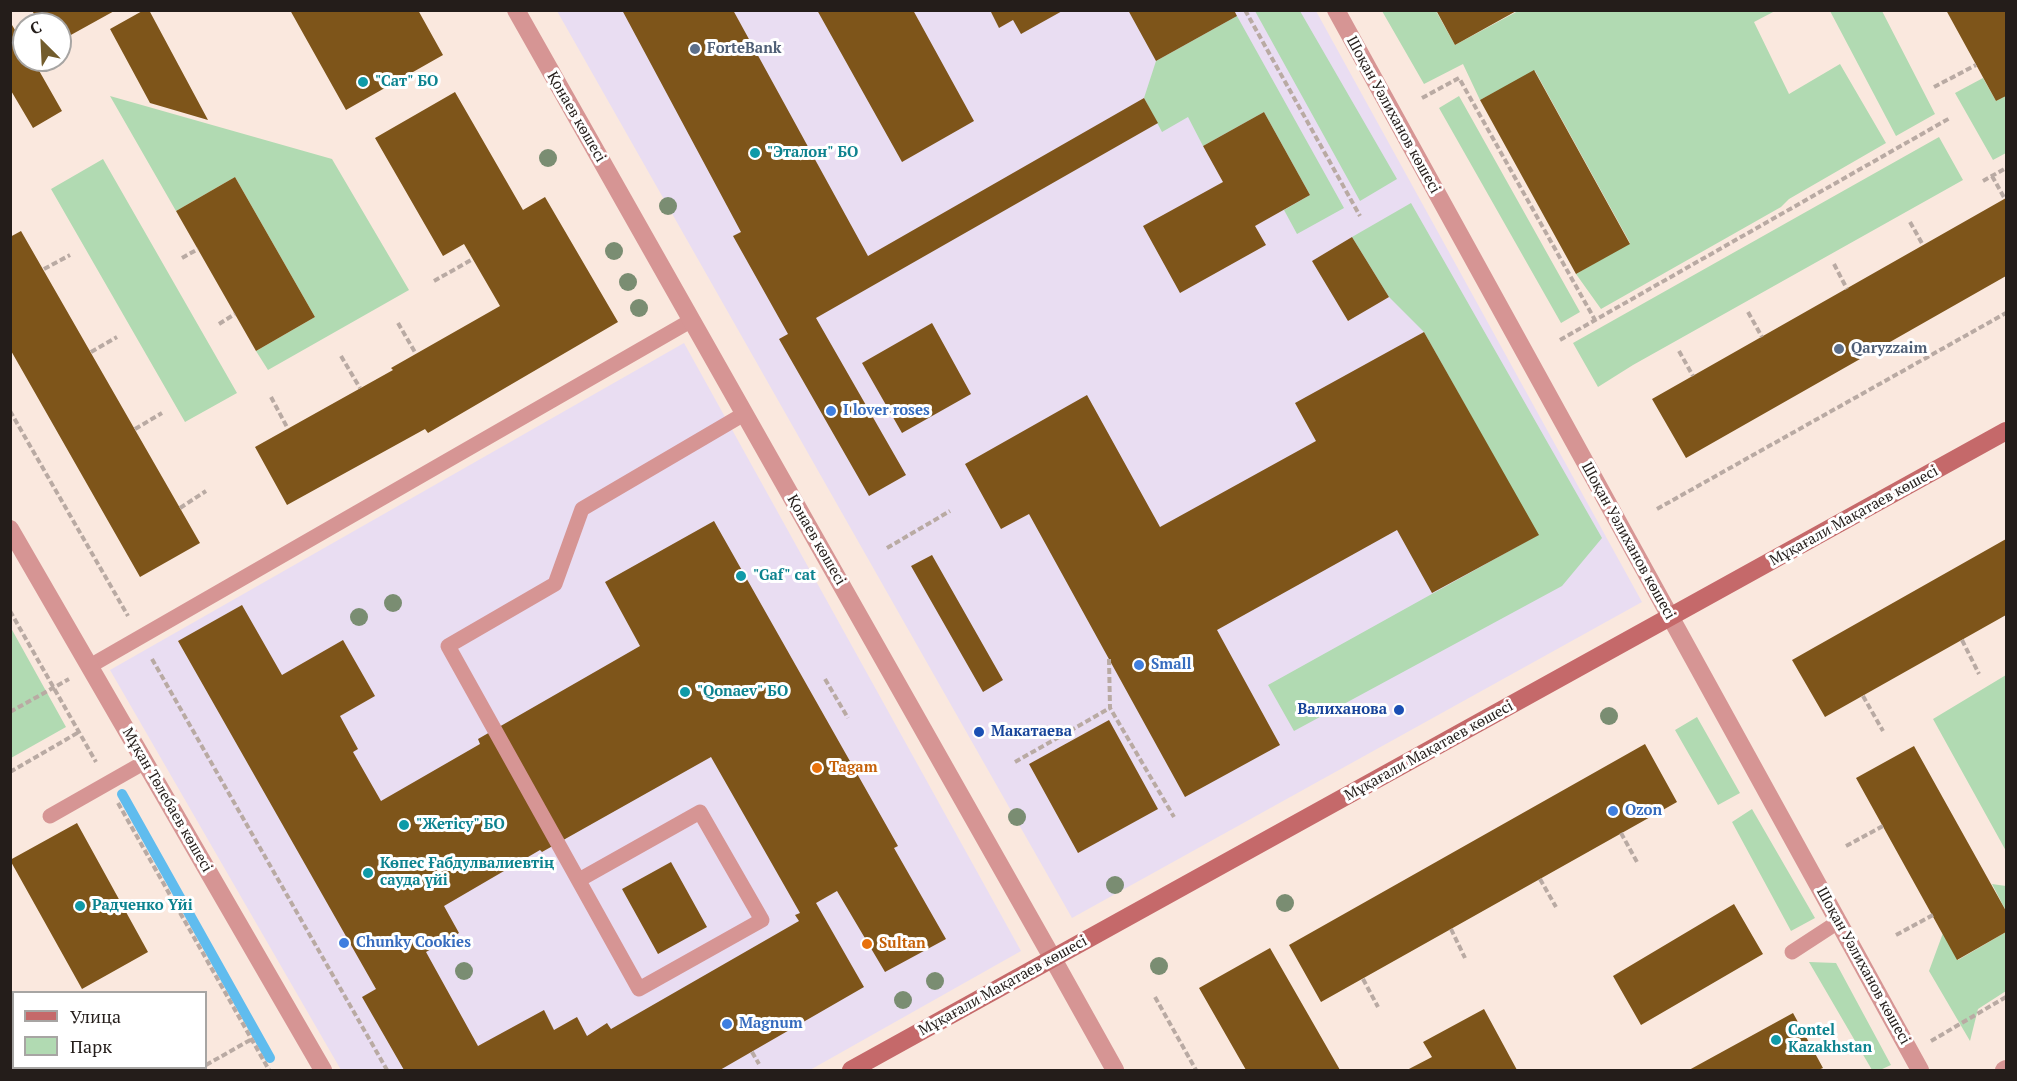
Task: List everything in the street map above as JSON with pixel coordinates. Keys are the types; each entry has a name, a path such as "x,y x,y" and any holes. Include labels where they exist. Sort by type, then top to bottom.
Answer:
{"main road":[{"name":"Мұқағали Мақатаев көшесі","path":"851,1071 2007,431"}],"street":[{"name":"Қонаев көшесі","path":"516,10 1115,1071"},
{"name":"Шоқан Уәлиханов көшесі","path":"1336,10 1920,1071"},
{"name":"Мұқан Төлебаев көшесі","path":"10,529 323,1071"}],"lane":[{"path":"90,666 692,320"},
{"path":"579,880 700,812 762,920 639,988 448,646 555,584 582,509 744,414"},
{"path":"50,816 145,762"},
{"path":"1792,952 1838,922"}],"path":[{"path":"1245,10 1360,216"},
{"path":"1934,87 1976,65"},
{"path":"1422,98 1459,78 1595,320"},
{"path":"1560,340 1950,118"},
{"path":"1496,143 1502,140"},
{"path":"1983,181 2007,168"},
{"path":"1992,176 2005,199"},
{"path":"1910,222 1923,245"},
{"path":"1548,236 1553,232"},
{"path":"182,258 198,249"},
{"path":"44,269 70,255"},
{"path":"434,281 473,259"},
{"path":"1834,264 1847,289"},
{"path":"1748,312 1762,337"},
{"path":"1657,509 2007,313"},
{"path":"219,324 235,314"},
{"path":"398,323 416,354"},
{"path":"91,352 117,337"},
{"path":"1679,351 1693,376"},
{"path":"341,356 360,388"},
{"path":"271,397 288,429"},
{"path":"10,411 387,1071"},
{"path":"135,429 162,413"},
{"path":"180,508 207,491"},
{"path":"887,548 950,511"},
{"path":"10,612 269,1071"},
{"path":"1962,640 1979,674"},
{"path":"1109,659 1110,708 1174,817"},
{"path":"10,712 90,666"},
{"path":"825,679 848,717"},
{"path":"1863,696 1883,731"},
{"path":"1015,762 1110,708"},
{"path":"10,772 79,732"},
{"path":"1846,846 1883,826"},
{"path":"1622,833 1637,862"},
{"path":"1540,879 1556,907"},
{"path":"1896,935 1933,915"},
{"path":"1451,929 1465,958"},
{"path":"1363,979 1378,1007"},
{"path":"1155,997 1196,1071"},
{"path":"1911,1053 2007,997"},
{"path":"207,1064 252,1040"},
{"path":"752,1052 759,1064"}],"shaded area":[{"path":"557,11 1316,11 1642,602 1072,918"},
{"path":"684,343 1021,951 810,1070 341,1070 110,670"}],"green space":[{"path":"1255,11 1300,11 1397,179 1360,201"},
{"path":"1382,11 1436,11 1455,45 1518,11 1775,11 1754,22 1789,94 1840,64 1886,143 1789,199 1781,207 1601,309 1576,274 1630,243 1535,71 1480,100 1463,64 1424,84"},
{"path":"1830,11 1882,11 1935,114 1896,136"},
{"path":"1237,16 1344,208 1297,234 1284,210 1310,195 1264,112 1203,146 1188,117 1162,132 1144,98 1156,61"},
{"path":"1983,78 1996,101 2006,96 2006,153 1993,160 1955,93"},
{"path":"110,96 332,159 409,290 268,370 256,351 315,317 235,177 176,211"},
{"path":"1459,96 1580,312 1561,323 1439,108"},
{"path":"1939,137 1963,180 1633,365 1598,387 1573,343"},
{"path":"103,159 237,393 185,422 51,189"},
{"path":"1411,203 1602,538 1562,586 1294,731 1268,685 1538,535 1424,332 1389,297 1352,237"},
{"path":"11,628 66,727 10,758"},
{"path":"2006,675 2006,851 1933,719"},
{"path":"1697,717 1740,793 1718,805 1675,730"},
{"path":"1752,809 1815,918 1791,931 1732,822"},
{"path":"1992,884 2006,886 2006,911"},
{"path":"2006,932 2006,991 1978,1009 1970,1041 1929,971 1943,933 1958,960"},
{"path":"1809,962 1836,963 1891,1065 1880,1070 1872,1070"},
{"path":"81,1069 180,1069 177,1070 78,1070"}],"building":[{"path":"32,10 116,10 72,34 72,12 33,12"},
{"path":"144,10 149,10 208,120 150,103 110,29"},
{"name":"\"Сат\" БО","path":"290,10 418,10 443,55 346,110"},
{"name":"\"Эталон\" БО","path":"622,10 733,10 868,256 1144,98 1158,123 816,318 906,475 869,496 779,339 788,334 733,236 741,232"},
{"name":"\"Эталон\" БО","path":"817,10 913,10 974,121 902,162"},
{"path":"990,10 1064,10 1021,34 1013,20 999,28"},
{"path":"1128,10 1234,10 1237,16 1156,61"},
{"path":"1436,10 1518,10 1455,45"},
{"path":"1946,10 2006,10 2006,96 1996,101"},
{"path":"12,25 12,72 40,72 62,111 33,128 10,89 10,26"},
{"path":"1534,70 1630,244 1576,274 1480,100"},
{"path":"455,92 523,210 545,197 618,322 428,433 425,429 287,505 255,447 393,370 391,368 500,306 464,244 443,256 375,138"},
{"path":"1264,112 1310,195 1255,226 1266,245 1180,293 1143,226 1223,182 1203,146"},
{"path":"235,177 315,317 256,351 176,211"},
{"path":"2006,198 2006,276 1686,458 1652,399"},
{"path":"21,231 200,543 140,577 10,349 10,237"},
{"path":"1352,237 1389,297 1348,321 1312,261"},
{"path":"932,323 971,394 902,433 862,363"},
{"path":"1424,332 1539,535 1432,593 1397,530 1217,630 1280,745 1185,797 1029,514 1001,529 965,464 1087,395 1160,527 1316,441 1295,403"},
{"path":"714,521 898,846 894,848 946,939 885,972 837,891 816,903 864,987 720,1070 404,1070 362,997 376,989 178,641 242,605 282,675 343,640 375,696 340,716 358,749 353,752 381,801 480,744 478,739 640,646 605,582","holes":["711,757 800,913 795,915 799,921 611,1029 607,1023 587,1036 577,1017 554,1030 544,1010 478,1046 426,952 459,933 444,906 540,850 542,852"]},
{"path":"2006,539 2006,615 1825,717 1792,660"},
{"path":"932,555 1003,680 983,692 911,566"},
{"path":"1109,720 1158,809 1078,853 1029,764"},
{"path":"1645,744 1677,802 1321,1002 1289,945"},
{"path":"1914,746 2006,911 2006,932 1957,960 1856,778"},
{"name":"Радченко Үйі","path":"77,823 148,952 82,989 10,860"},
{"path":"671,862 707,927 658,954 622,889"},
{"path":"1734,904 1763,954 1641,1025 1613,976"},
{"path":"1270,948 1340,1070 1246,1070 1199,988"},
{"path":"1484,1009 1517,1070 1407,1070 1432,1057 1423,1042"},
{"name":"Contel Kazakhstan","path":"1793,1013 1823,1068 1818,1070 1689,1070"},
{"path":"10,1043 12,1046 12,1069 26,1070 10,1070"}],"waterway":[{"path":"122,794 270,1058"}],"place":[{"name":"ForteBank","path":"695,49"},
{"name":"\"Сат\" БО","path":"363,82"},
{"name":"\"Эталон\" БО","path":"755,153"},
{"name":"Qaryzzaim","path":"1839,349"},
{"name":"I lover roses","path":"831,411"},
{"name":"\"Gaf\" cat","path":"741,576"},
{"name":"Small","path":"1139,665"},
{"name":"\"Qonaev\" БО","path":"685,692"},
{"name":"Валиханова","path":"1399,710"},
{"name":"Макатаева","path":"979,732"},
{"name":"Tagam","path":"817,768"},
{"name":"Ozon","path":"1613,811"},
{"name":"\"Жетісу\" БО","path":"404,825"},
{"name":"Көпес Ғабдулвалиевтің сауда үйі","path":"368,873"},
{"name":"Радченко Үйі","path":"80,906"},
{"name":"Chunky Cookies","path":"344,943"},
{"name":"Sultan","path":"867,944"},
{"name":"Magnum","path":"727,1024"},
{"name":"Contel Kazakhstan","path":"1776,1040"}]}
